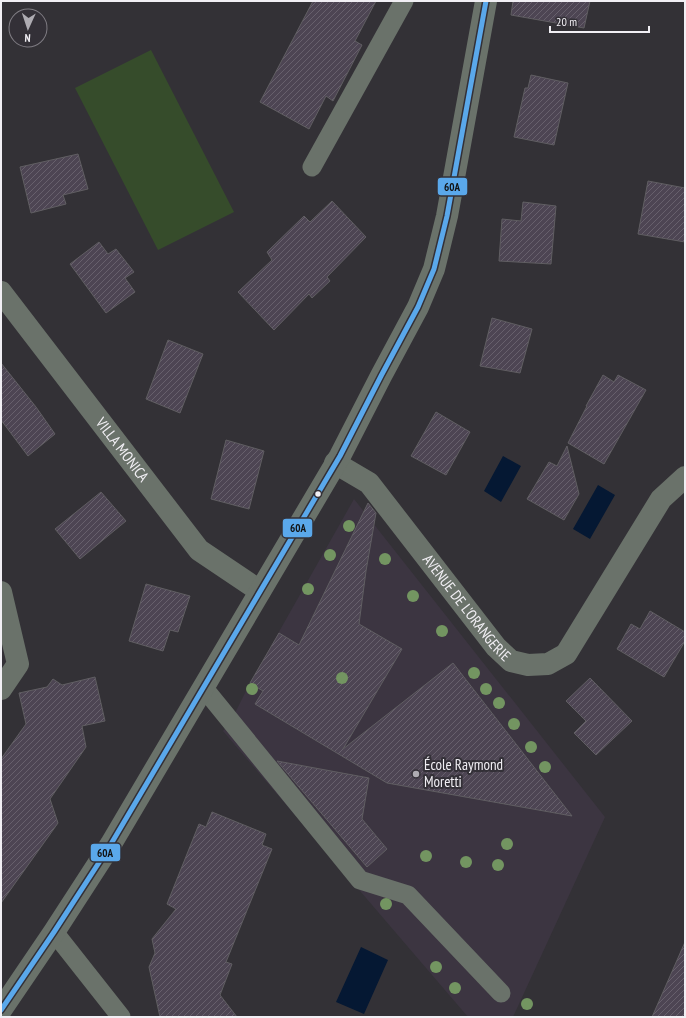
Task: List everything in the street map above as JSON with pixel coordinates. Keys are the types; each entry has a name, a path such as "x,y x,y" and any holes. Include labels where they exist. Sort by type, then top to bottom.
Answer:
{"street":[{"path":"1,1010 111,844 335,463 418,307 434,269 447,216 486,1"},
{"name":"VILLA MONICA","path":"1,292 199,550 260,591"},
{"name":"AVENUE DE L'ORANGERIE","path":"335,463 369,483 496,647 511,661 528,665 548,664 566,654 661,499 685,477"},
{"path":"1,592 18,664 1,689"}],"lane":[{"path":"312,167 404,1"},
{"path":"203,687 360,880 408,895 501,993"},
{"path":"54,932 121,1017"}],"shaded area":[{"name":"École Raymond Moretti","path":"354,499 605,817 513,1017 468,1017 223,731 231,721 250,683"}],"green space":[{"path":"151,50 234,212 158,250 75,88"}],"water":[{"path":"503,456 521,466 501,502 484,491"},
{"path":"598,485 615,495 590,539 573,529"},
{"path":"361,947 388,960 364,1014 336,1002"}],"building":[{"path":"313,1 376,1 355,41 362,45 333,101 326,96 309,129 260,102"},
{"path":"513,1 590,1 584,28 511,15"},
{"path":"531,75 568,83 554,145 514,137 525,88 528,88"},
{"path":"78,154 88,189 63,195 66,204 31,213 20,167"},
{"path":"648,181 685,188 685,242 638,234"},
{"path":"332,201 366,237 327,277 330,281 312,298 309,294 274,330 238,292 272,260 267,252 304,216 310,222"},
{"path":"523,202 556,206 551,264 499,261 502,219 521,221"},
{"path":"99,242 108,254 116,249 134,272 125,278 135,292 106,313 70,264"},
{"path":"492,318 532,329 520,373 480,366"},
{"path":"168,340 203,354 180,413 146,399"},
{"path":"1,363 36,407 55,434 28,456 1,420"},
{"path":"603,375 614,382 618,375 646,390 604,464 568,443"},
{"path":"436,412 470,432 446,475 411,456"},
{"path":"226,440 264,451 249,509 211,499"},
{"path":"567,446 579,494 564,520 527,499 549,462 557,466"},
{"path":"101,492 126,521 80,559 55,529"},
{"path":"368,503 376,513 359,624 402,649 343,749 453,663 572,816 387,783 255,704 263,691 250,683 279,633 299,645"},
{"path":"146,584 190,596 178,632 170,630 163,651 129,641"},
{"path":"650,611 685,632 685,641 664,677 617,649 631,624 640,629"},
{"path":"95,677 105,721 82,726 86,747 50,799 58,823 1,903 1,759 26,724 19,693 47,687 53,679 62,685"},
{"path":"590,678 632,721 596,755 574,733 586,721 566,701"},
{"path":"277,761 369,778 362,819 387,849 367,867"},
{"path":"212,812 266,834 262,845 272,849 226,962 232,964 220,995 237,1017 160,1017 149,967 155,953 152,939 176,909 167,904 199,824 206,827"},
{"path":"685,942 685,1017 652,1017"}],"transit line":[{"name":"60A","path":"1,1010 111,844 340,456 418,307 434,269 447,216 486,1"}],"place":[{"name":"École Raymond Moretti","path":"416,774"}]}
